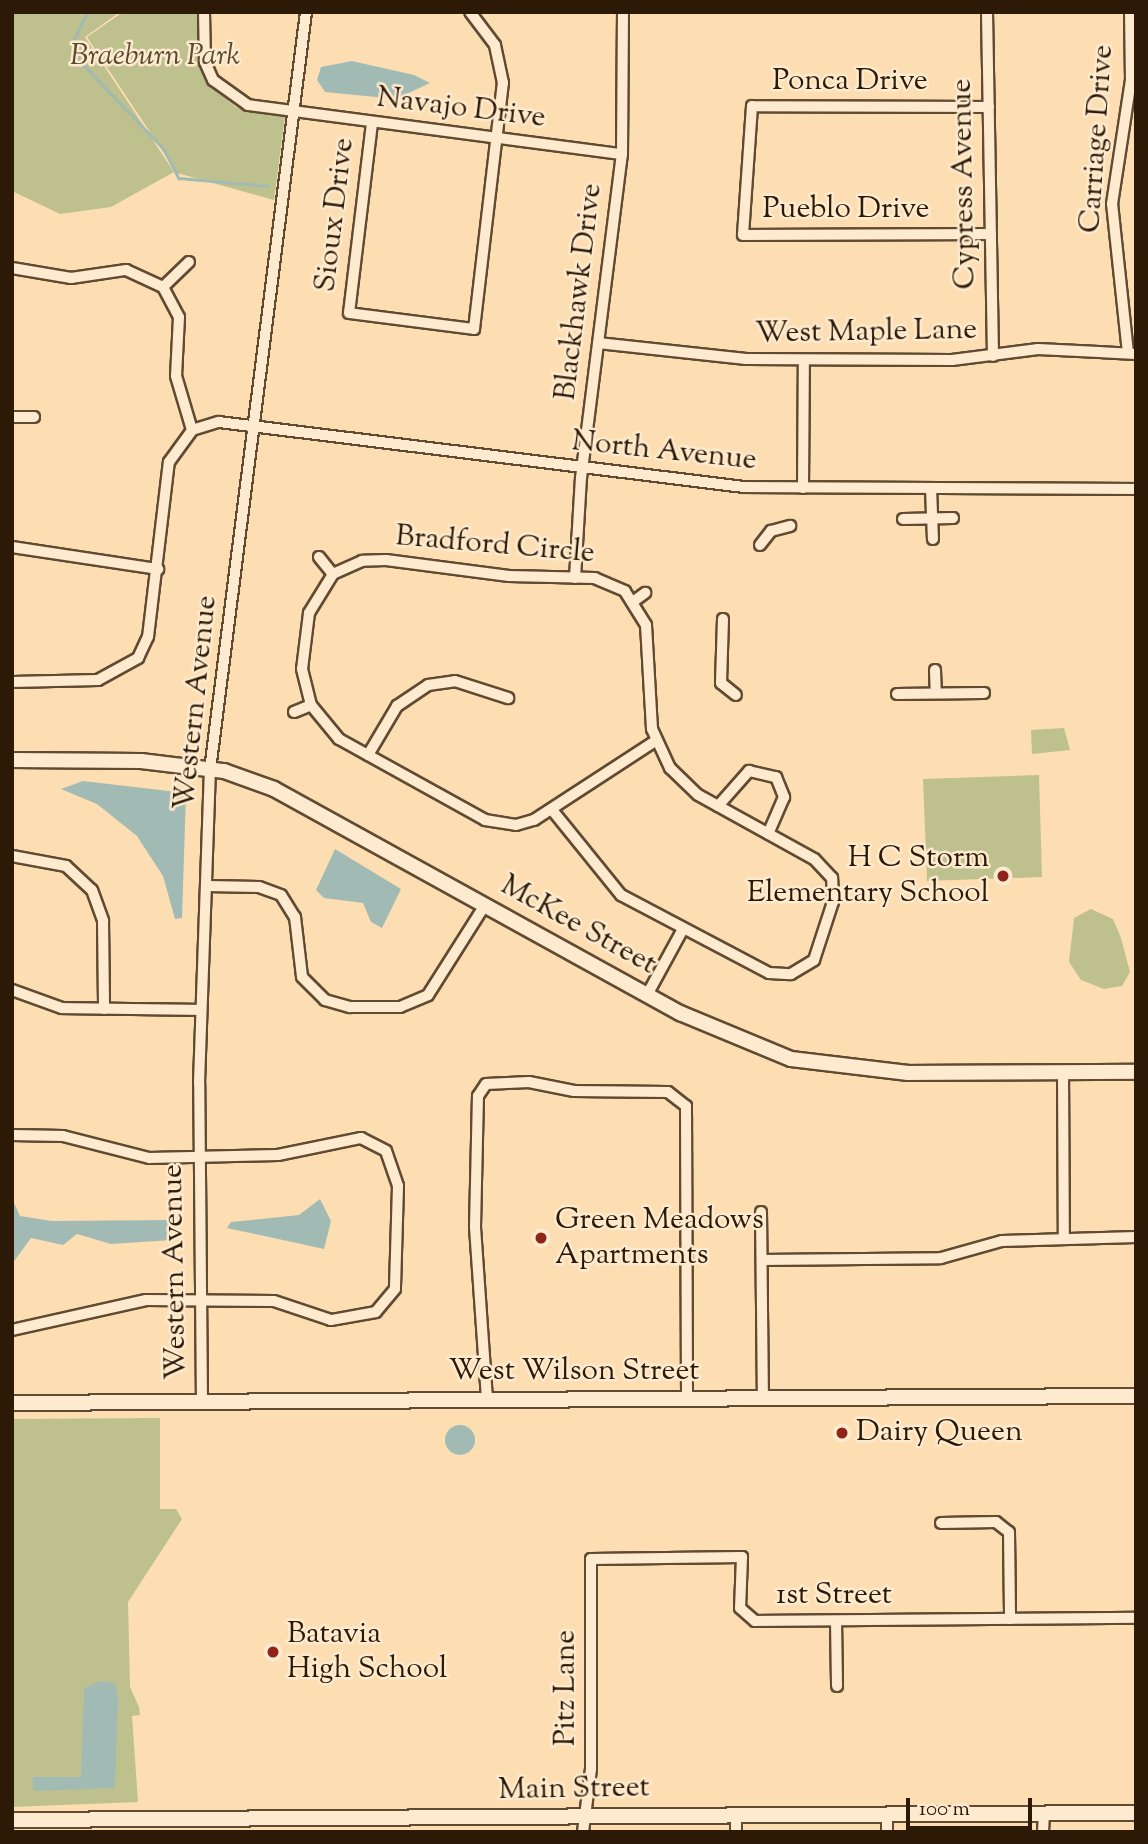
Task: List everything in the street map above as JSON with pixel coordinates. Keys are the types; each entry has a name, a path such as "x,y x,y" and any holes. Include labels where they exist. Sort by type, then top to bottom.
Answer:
{"main road":[{"name":"McKee Street","path":"12,760 114,758 210,770 274,789 647,995 761,1049 823,1066 908,1073 1136,1072"},
{"name":"West Wilson Street","path":"12,1403 1136,1396"},
{"name":"Main Street","path":"12,1820 344,1825 584,1816 1136,1813"}],"street":[{"name":"Navajo Drive","path":"204,12 205,62 219,87 248,105 622,154"},
{"name":"Western Avenue","path":"202,1403 199,1157 201,1010 210,770 306,12"},
{"path":"470,12 498,57 503,83 498,139"},
{"name":"Blackhawk Drive","path":"575,578 582,468 622,154 624,12"},
{"name":"Cypress Avenue","path":"987,12 993,355"},
{"name":"Carriage Drive","path":"1130,12 1130,80 1112,204 1132,354"},
{"name":"Ponca Drive","path":"743,234 752,106 989,107"},
{"name":"Sioux Drive","path":"372,123 349,313 474,329 498,139"},
{"name":"Pueblo Drive","path":"743,234 991,234"},
{"path":"163,287 189,262"},
{"path":"12,268 71,278 126,270 163,287 179,317 176,376 192,430 169,462 148,637 138,658 121,673 98,680 12,682"},
{"name":"West Maple Lane","path":"598,343 804,360 993,355 1038,349 1132,354"},
{"path":"803,488 804,360"},
{"path":"12,417 34,417"},
{"name":"North Avenue","path":"192,430 219,422 582,468 803,488 1136,489"},
{"path":"931,488 933,539"},
{"path":"903,519 931,516 953,518"},
{"path":"760,545 771,531 790,526"},
{"path":"12,547 158,569"},
{"path":"319,556 334,574 319,590 307,626 302,669 311,705 329,729 368,755 485,820 516,825 552,811 655,741"},
{"name":"Bradford Circle","path":"334,574 375,560 605,581 634,601"},
{"path":"552,811 610,887 683,929 755,967 791,974 814,960 834,897 822,866 718,806 678,778 655,741 646,625 634,601 645,593"},
{"path":"723,619 721,683 736,695"},
{"path":"935,670 936,693"},
{"path":"368,755 397,706 428,685 455,681 508,698"},
{"path":"898,694 984,693"},
{"path":"294,712 311,705"},
{"path":"718,806 749,771 776,777 784,797 768,834"},
{"path":"12,856 57,862 92,890 103,921 104,1009"},
{"path":"207,886 259,887 281,895 295,917 302,977 325,1000 350,1007 400,1007 428,995 485,905"},
{"path":"647,995 683,929"},
{"path":"12,990 62,1008 201,1010"},
{"path":"1063,1072 1064,1239"},
{"path":"487,1399 475,1227 478,1096 486,1084 529,1082 574,1091 668,1092 686,1106 687,1398"},
{"path":"12,1135 63,1136 135,1157 278,1155 351,1137 379,1145 398,1175 396,1275 389,1301 361,1317 331,1320 274,1301 130,1302 12,1330"},
{"path":"761,1212 762,1397"},
{"path":"762,1260 942,1258 1002,1241 1136,1237"},
{"path":"941,1523 996,1522 1009,1532 1010,1619"},
{"name":"1st Street","path":"591,1559 742,1557 740,1608 747,1619 836,1621 1136,1618"},
{"name":"Pitz Lane","path":"583,1832 591,1769 591,1559"},
{"path":"836,1621 837,1686"},
{"path":"1043,1832 1044,1813"},
{"path":"887,1814 887,1832"},
{"path":"736,1815 736,1832"}],"green space":[{"path":"12,12 120,12 85,37 174,172 111,207 60,214 12,191"},
{"name":"Braeburn Park","path":"123,12 200,12 199,61 214,89 236,107 285,116 274,200 177,173 87,37"},
{"path":"1064,728 1070,750 1032,754 1031,730"},
{"path":"1039,775 1042,877 927,881 923,779"},
{"path":"1091,909 1113,919 1121,938 1130,972 1122,986 1104,989 1081,980 1069,962 1074,918"},
{"path":"160,1418 160,1509 176,1509 182,1519 128,1602 130,1687 140,1715 132,1716 138,1802 12,1807 13,1419"}],"water":[{"path":"352,61 414,75 430,83 396,99 325,92 317,80 321,67"},
{"path":"83,781 186,793 182,918 175,919 163,876 137,836 97,804 61,789"},
{"path":"335,849 401,889 382,928 371,922 363,903 324,898 316,890"},
{"path":"12,1198 20,1216 52,1221 167,1220 172,1240 111,1244 77,1234 63,1245 31,1238 12,1264"},
{"path":"320,1199 331,1221 324,1249 227,1228 231,1222 299,1215"},
{"path":"460,1425 471,1429 475,1440 471,1451 460,1455 449,1451 445,1440 449,1429"},
{"path":"101,1681 115,1683 118,1696 115,1788 34,1791 32,1777 81,1777 84,1688"}],"waterway":[{"path":"88,12 73,43 79,60 164,149 179,178 268,186"}],"place":[{"name":"H C Storm Elementary School","path":"1003,876"},
{"name":"Green Meadows Apartments","path":"541,1238"},
{"name":"Dairy Queen","path":"842,1433"},
{"name":"Batavia High School","path":"273,1652"}]}
